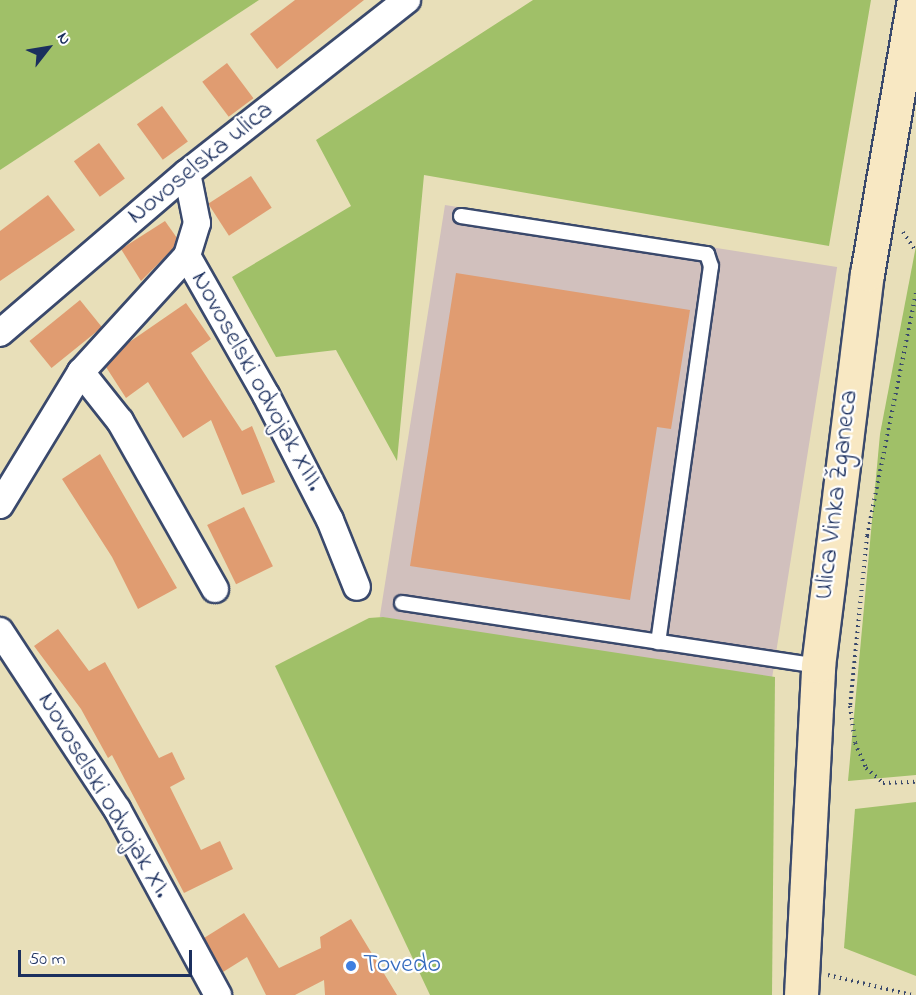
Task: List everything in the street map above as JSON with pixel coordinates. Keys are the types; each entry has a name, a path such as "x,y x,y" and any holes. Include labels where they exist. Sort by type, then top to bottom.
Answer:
{"street":[{"name":"Novoselska ulica","path":"0,333 187,173 407,0"},
{"name":"Ulica Vinka Žganeca","path":"806,983 818,666 867,274 914,0"},
{"path":"187,173 197,223 187,256"},
{"name":"Novoselski odvojak XIII.","path":"0,505 81,372 187,256 288,436 357,587"},
{"path":"81,372 120,421 215,589"},
{"name":"Novoselski odvojak XI.","path":"0,631 117,809 218,995"}],"lane":[{"path":"461,216 707,254 711,266 658,642"},
{"path":"402,603 818,666"}],"path":[{"path":"892,223 916,250"},
{"path":"916,293 867,536 850,706 855,743 866,768 883,783 916,782"},
{"path":"806,983 912,995"}],"shaded area":[{"path":"445,205 837,267 772,679 380,617"}],"green space":[{"path":"0,0 259,0 0,170"},
{"path":"533,0 871,0 829,246 424,175 397,461 336,350 276,357 232,277 351,206 316,140"},
{"path":"916,246 916,775 848,781 880,434"},
{"path":"383,617 775,677 772,995 430,995 275,666 369,618"},
{"path":"916,802 916,976 844,948 855,809"}],"building":[{"path":"295,0 364,0 277,69 250,34"},
{"path":"227,63 253,98 229,117 202,82"},
{"path":"162,106 188,142 163,160 137,124"},
{"path":"99,143 125,179 100,197 74,161"},
{"path":"251,176 272,208 229,236 208,204"},
{"path":"48,195 75,230 0,281 0,231"},
{"path":"165,221 177,238 174,248 141,281 121,249"},
{"path":"456,273 690,310 671,429 657,427 630,600 410,566"},
{"path":"80,300 102,327 52,368 29,341"},
{"path":"186,303 211,339 191,353 242,431 252,426 275,482 242,495 211,420 183,438 148,382 126,398 106,367 128,343"},
{"path":"100,454 177,588 138,609 112,557 62,479"},
{"path":"244,507 273,566 236,584 207,525"},
{"path":"58,629 89,671 105,662 159,758 172,752 185,779 170,787 201,850 220,841 233,869 184,893 112,755 108,758 81,709 34,646"},
{"path":"244,913 279,968 321,948 320,937 351,919 397,995 325,995 324,980 295,995 266,995 247,957 223,972 204,938"}],"place":[{"name":"Tovedo","path":"351,966"}]}
